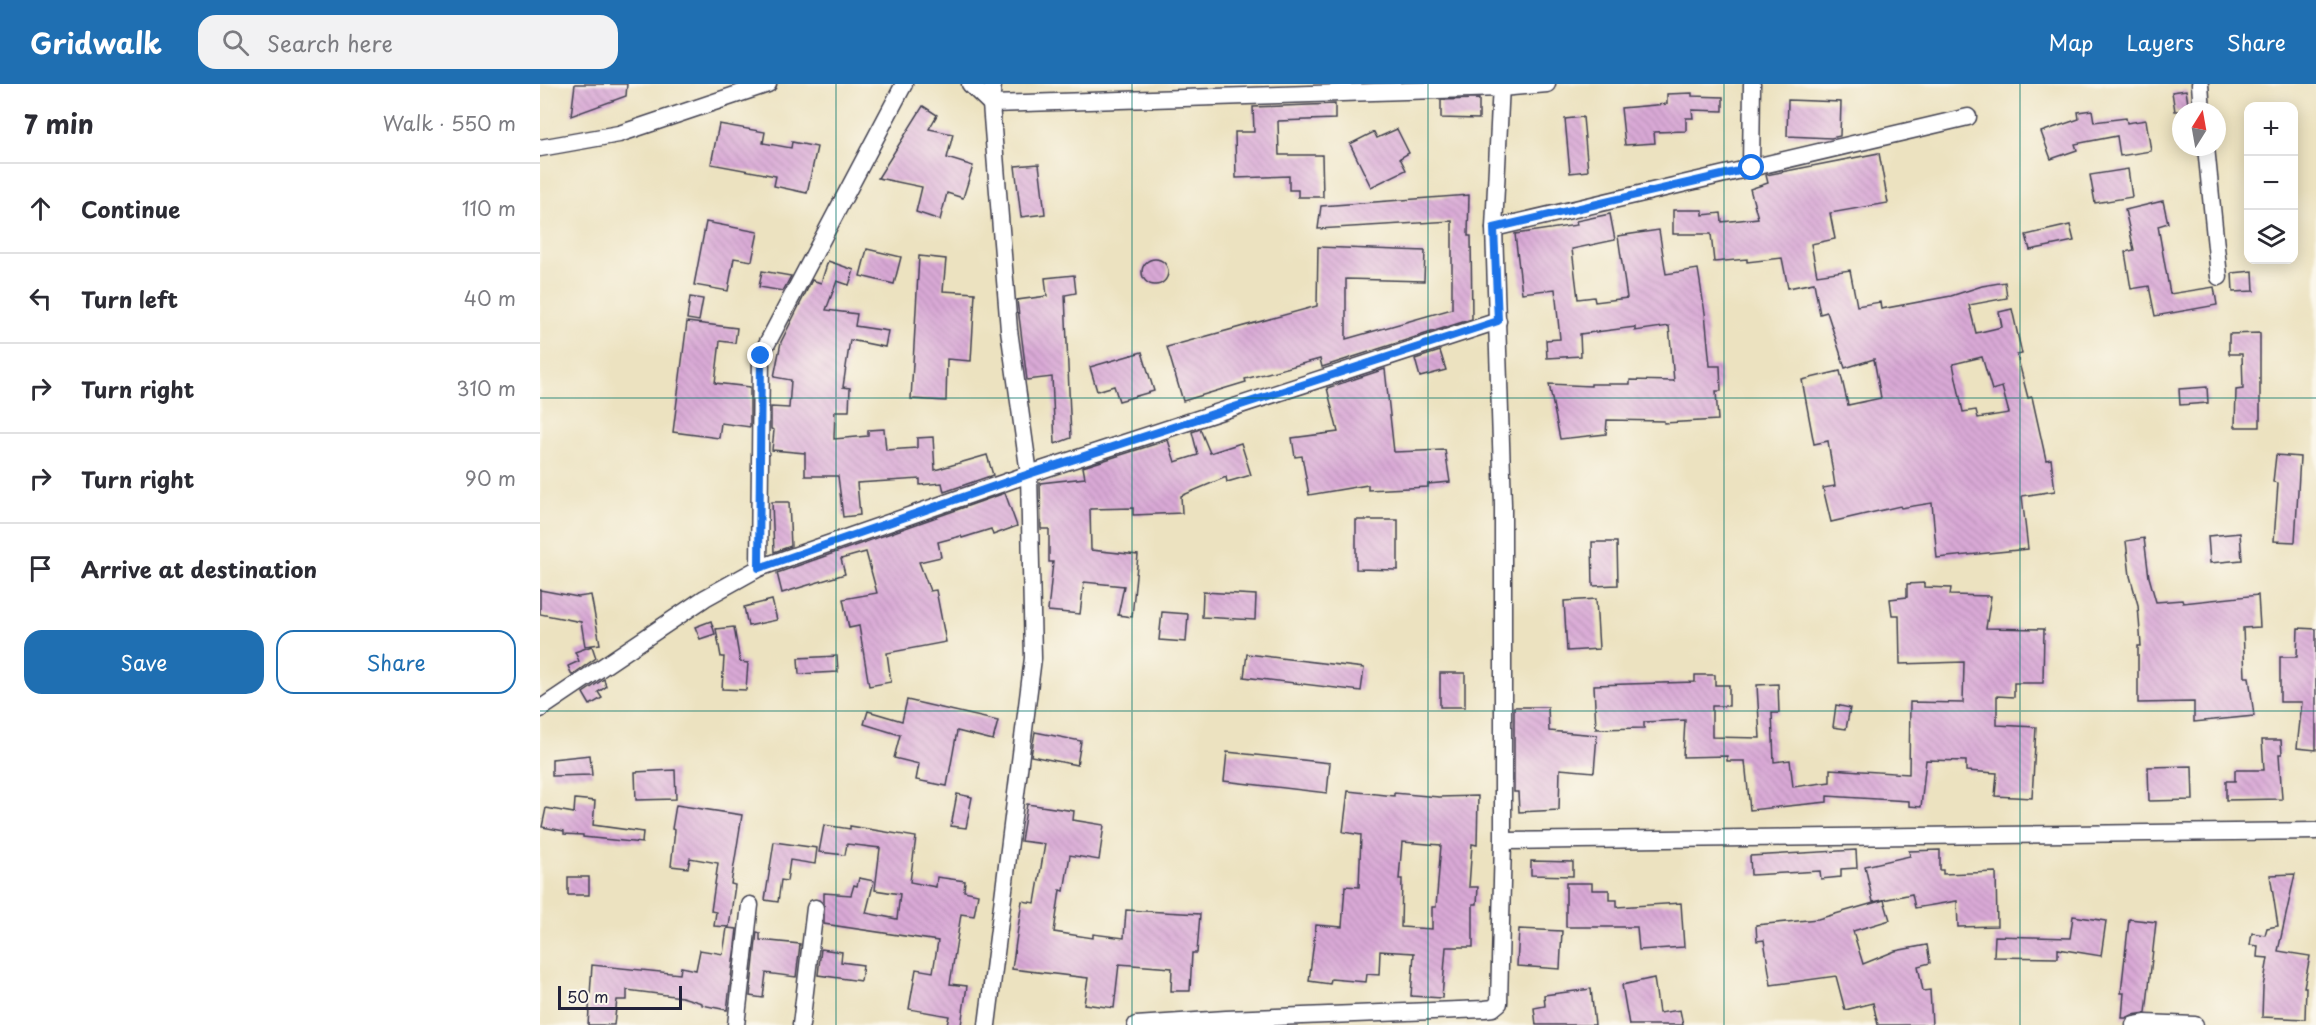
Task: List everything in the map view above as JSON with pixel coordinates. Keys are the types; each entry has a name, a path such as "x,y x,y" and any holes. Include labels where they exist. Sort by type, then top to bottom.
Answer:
{"street":[{"path":"540,148 619,134 768,84"},
{"path":"759,568 761,356 904,84"},
{"path":"970,84 991,104 1547,84"},
{"path":"987,1025 1033,658 1029,474 1009,330 991,104 993,84"},
{"path":"1752,84 1752,168"},
{"path":"2200,84 2201,102"},
{"path":"1136,1025 1493,1008 1499,1003 1503,841 1503,504 1494,228 1501,86"},
{"path":"1494,228 1968,117"},
{"path":"2207,156 2219,277"},
{"path":"540,709 705,598 759,568 1029,474 1498,321"},
{"path":"1503,841 2316,831"},
{"path":"736,1025 750,905"},
{"path":"801,1025 816,908"},
{"path":"2134,1025 2145,1023 2194,1025"}],"building":[{"path":"575,84 627,84 626,96 571,116"},
{"path":"2186,90 2188,102 2174,102 2172,92"},
{"path":"1692,93 1692,96 1723,97 1723,111 1692,110 1693,118 1686,118 1686,131 1654,132 1655,143 1625,145 1621,108 1667,104 1667,94"},
{"path":"1479,99 1479,119 1441,118 1441,100"},
{"path":"1788,100 1841,102 1840,136 1831,138 1787,136"},
{"path":"1335,104 1335,119 1278,121 1279,155 1322,155 1323,197 1298,197 1298,190 1289,190 1289,176 1236,178 1235,132 1254,132 1253,107"},
{"path":"923,106 937,115 929,129 953,134 947,158 973,166 963,198 947,193 940,220 916,212 922,187 878,178"},
{"path":"2092,110 2094,122 2126,118 2127,123 2146,120 2151,151 2120,156 2117,136 2075,144 2077,150 2051,159 2041,132 2079,119 2078,112"},
{"path":"1583,117 1588,171 1570,173 1565,119"},
{"path":"719,124 765,132 763,143 791,148 792,142 817,147 807,193 774,186 776,176 711,164"},
{"path":"1397,129 1409,153 1400,158 1406,170 1371,187 1350,144 1374,132 1377,138"},
{"path":"1879,153 1888,203 1830,213 1835,239 1811,244 1817,275 1850,270 1857,306 1880,302 1881,309 1951,296 1982,286 2005,282 2007,298 1969,305 1976,333 2002,327 1999,312 2012,309 2022,354 2017,355 2028,398 2032,397 2046,460 2051,459 2055,491 2022,496 2028,549 1937,558 1932,503 1901,508 1900,506 1831,522 1823,488 1835,486 1828,441 1814,444 1802,380 1840,371 1848,405 1881,398 1874,359 1845,368 1827,312 1820,314 1814,283 1788,288 1782,258 1747,262 1747,259 1714,262 1711,234 1673,234 1673,210 1703,210 1703,215 1721,213 1722,222 1758,218 1750,189 1768,183 1766,175","holes":["1982,357 1992,390 2002,387 2009,413 1978,418 1976,410 1963,412 1953,364"]},
{"path":"1039,164 1045,214 1021,217 1015,166"},
{"path":"2128,169 2132,197 2095,203 2090,175"},
{"path":"1469,195 1468,236 1471,236 1472,319 1322,367 1320,359 1245,379 1246,382 1183,401 1167,347 1317,306 1318,247 1425,251 1424,281 1346,279 1346,339 1452,309 1452,221 1318,229 1321,206"},
{"path":"2163,201 2168,223 2158,226 2170,294 2214,287 2217,305 2155,316 2149,286 2131,289 2125,252 2134,250 2125,210"},
{"path":"1610,214 1615,240 1572,249 1578,299 1594,297 1595,302 1627,298 1618,236 1659,230 1666,274 1698,269 1710,366 1720,366 1721,391 1716,391 1718,420 1664,423 1664,421 1607,420 1606,434 1560,439 1549,384 1591,386 1591,384 1630,384 1630,380 1674,381 1669,326 1635,331 1635,327 1580,334 1581,356 1547,358 1546,340 1560,339 1555,289 1522,293 1515,234 1577,225 1576,221"},
{"path":"706,222 758,232 752,261 734,258 728,291 694,285"},
{"path":"2070,225 2074,241 2030,250 2026,235"},
{"path":"867,249 901,257 894,284 860,276"},
{"path":"919,256 946,259 943,291 975,293 971,361 947,359 946,401 911,399"},
{"path":"1155,259 1164,263 1168,272 1164,281 1155,285 1146,281 1142,272 1146,263"},
{"path":"828,261 854,270 849,285 837,281 826,310 857,314 855,326 888,331 885,347 850,340 843,387 850,388 849,411 835,411 834,439 868,436 868,430 884,429 886,450 917,448 917,438 933,437 935,470 987,455 993,475 944,492 942,483 920,485 920,479 857,483 860,515 843,517 838,476 805,476 805,453 772,450 774,430 771,429 771,407 789,408 791,380 774,377 781,342 812,280 821,283"},
{"path":"762,271 791,276 783,291 759,287"},
{"path":"2253,271 2254,291 2233,292 2232,273"},
{"path":"1074,275 1076,293 1065,295 1071,438 1055,444 1052,377 1027,380 1017,300 1047,296 1045,278"},
{"path":"690,297 703,299 699,321 687,319"},
{"path":"687,322 737,328 735,343 720,341 715,383 750,387 750,427 721,423 719,438 673,432"},
{"path":"2260,333 2260,427 2235,427 2236,390 2243,389 2242,354 2229,354 2229,334"},
{"path":"1440,351 1446,370 1420,377 1415,359"},
{"path":"1142,352 1154,391 1119,401 1114,386 1097,391 1090,367"},
{"path":"1385,369 1394,452 1445,450 1450,482 1428,484 1428,487 1368,490 1368,485 1309,495 1302,456 1295,457 1292,438 1338,432 1327,388"},
{"path":"2207,387 2208,403 2180,405 2179,389"},
{"path":"1200,429 1210,453 1241,443 1251,475 1227,482 1226,477 1181,496 1182,513 1133,515 1133,508 1090,509 1091,550 1138,555 1132,617 1118,615 1124,586 1084,582 1080,614 1048,611 1053,562 1049,562 1049,529 1041,529 1040,483 1085,478 1083,467 1168,440 1175,462 1198,455 1192,432"},
{"path":"2276,455 2300,457 2295,542 2274,541 2278,483 2273,482"},
{"path":"1005,493 1017,526 993,535 991,529 962,538 961,536 938,542 941,557 919,562 930,591 936,590 946,642 887,653 891,682 869,686 859,626 849,628 843,599 877,593 866,552 841,559 845,574 782,593 777,573"},
{"path":"772,502 789,502 791,546 774,552"},
{"path":"1356,520 1398,520 1398,570 1356,569"},
{"path":"2240,533 2242,560 2210,563 2208,536"},
{"path":"2144,538 2149,577 2156,602 2182,600 2183,603 2258,595 2260,627 2243,628 2245,677 2249,677 2254,716 2194,722 2194,702 2138,703 2138,646 2141,646 2138,605 2130,576 2126,541"},
{"path":"1592,542 1617,542 1618,585 1593,586"},
{"path":"1924,583 1924,587 1951,588 1950,595 1991,596 1986,628 2044,629 2043,683 2014,683 2014,697 1997,696 1997,725 2036,727 2032,798 1995,796 1997,773 1966,771 1966,761 1926,760 1921,807 1909,806 1909,801 1827,796 1827,802 1750,810 1745,761 1727,761 1727,756 1683,757 1685,720 1644,722 1644,728 1596,729 1594,685 1695,682 1695,675 1715,675 1715,685 1729,685 1729,706 1712,706 1712,737 1760,738 1757,685 1778,684 1779,713 1772,713 1774,762 1790,760 1793,787 1830,782 1830,769 1909,774 1910,702 1963,703 1964,662 1900,664 1899,615 1892,615 1890,599 1907,597 1907,584"},
{"path":"540,590 578,597 591,595 600,644 585,646 581,622 540,614"},
{"path":"1203,592 1256,595 1255,620 1202,617"},
{"path":"1596,599 1599,649 1567,651 1564,601"},
{"path":"772,600 777,620 748,626 744,607"},
{"path":"1162,612 1188,614 1186,642 1159,640"},
{"path":"711,621 715,634 700,639 695,627"},
{"path":"734,627 740,662 748,663 746,690 722,689 724,657 721,657 716,629"},
{"path":"2298,628 2316,629 2316,750 2297,748 2302,702 2280,702 2280,657 2297,657"},
{"path":"592,646 596,658 572,675 568,666 579,661 575,652"},
{"path":"1247,654 1364,668 1361,691 1244,677"},
{"path":"837,656 838,672 799,674 798,658"},
{"path":"1440,673 1465,673 1465,707 1440,707"},
{"path":"604,679 606,687 598,692 602,698 590,705 583,693"},
{"path":"907,700 998,721 993,740 957,731 947,786 916,780 919,764 894,758 900,735 864,724 868,711 902,721"},
{"path":"1836,705 1850,708 1846,729 1833,727"},
{"path":"1514,707 1548,707 1549,731 1597,735 1594,772 1560,769 1559,810 1519,812 1518,792 1514,792"},
{"path":"1035,732 1081,741 1077,765 1031,756"},
{"path":"2262,740 2281,740 2282,754 2279,754 2282,799 2226,800 2226,781 2235,781 2235,770 2264,770"},
{"path":"1227,752 1330,763 1327,793 1224,781"},
{"path":"590,755 592,775 552,776 552,759"},
{"path":"2192,766 2193,800 2149,801 2148,767"},
{"path":"675,770 676,799 636,800 635,772"},
{"path":"1348,791 1394,796 1394,793 1439,797 1478,796 1477,845 1472,844 1469,887 1478,887 1477,904 1473,904 1473,947 1446,947 1442,998 1411,996 1414,953 1380,951 1379,975 1367,974 1366,982 1331,979 1330,984 1309,981 1316,925 1342,927 1345,886 1359,887 1361,835 1343,832","holes":["1402,842 1441,845 1436,907 1432,907 1432,929 1401,927 1402,879 1399,879"]},
{"path":"957,794 972,797 966,828 951,826"},
{"path":"575,799 595,801 593,825 643,832 642,843 564,834 564,831 542,827 546,808 574,813"},
{"path":"1027,804 1074,811 1073,820 1104,825 1099,860 1070,855 1064,891 1060,890 1054,932 1093,938 1093,934 1124,938 1126,910 1200,914 1197,953 1192,953 1190,991 1171,991 1172,968 1119,964 1114,1008 1084,1004 1088,978 1012,969 1022,901 1035,903 1045,844 1021,841"},
{"path":"676,805 742,815 731,884 735,885 729,927 714,926 716,912 711,911 718,863 690,858 688,868 671,866 675,830 672,829"},
{"path":"824,825 850,829 850,826 916,837 910,882 936,887 937,877 965,881 964,891 978,894 974,916 961,914 950,984 967,986 961,1025 947,1025 949,1016 909,1009 916,969 933,972 938,941 824,924 824,893 851,895 859,878 874,881 866,913 897,919 900,894 875,890 880,848 847,844 845,855 819,852"},
{"path":"774,842 817,848 815,864 790,860 787,881 781,880 778,902 765,900"},
{"path":"1856,850 1857,868 1841,869 1841,877 1821,879 1820,871 1751,875 1750,856"},
{"path":"1940,850 1940,870 1943,870 1943,874 1996,872 1997,926 1958,927 1957,901 1915,908 1912,894 1873,902 1865,866 1910,856 1909,851"},
{"path":"1531,861 1573,862 1573,876 1531,875"},
{"path":"2295,874 2278,951 2310,956 2304,987 2306,987 2305,1019 2262,1017 2263,987 2268,958 2257,957 2258,946 2250,945 2252,933 2265,935 2267,928 2278,926 2270,875"},
{"path":"568,877 589,877 589,895 568,895"},
{"path":"1566,883 1592,883 1592,890 1609,890 1609,900 1617,900 1617,907 1681,903 1684,947 1639,950 1637,927 1566,927"},
{"path":"1884,900 1890,920 1853,931 1863,964 1895,951 1927,945 1930,963 1918,966 1923,991 1930,990 1932,1025 1878,1025 1873,1003 1845,1010 1836,976 1771,985 1764,940 1757,941 1756,925 1818,919"},
{"path":"2073,916 2106,921 2101,956 2058,949 2058,958 1994,957 1995,936 2070,938"},
{"path":"2129,919 2156,922 2146,1013 2122,1018 2124,993 2121,993"},
{"path":"727,928 737,929 727,1010 702,1005 702,1003 682,997 627,990 627,1000 617,1000 614,1025 588,1025 592,965 680,974 681,967 696,970 700,950 723,954"},
{"path":"1519,929 1562,931 1560,969 1517,966"},
{"path":"757,932 760,933 760,940 800,944 796,977 766,973 763,998 750,996"},
{"path":"821,949 842,952 841,962 863,965 861,981 818,975"},
{"path":"1654,978 1659,1013 1680,1010 1683,1025 1629,1025 1622,985"},
{"path":"1591,989 1595,1025 1536,1025 1534,1008 1545,1006 1544,995"}],"route":[{"path":"761,356 759,568 1029,474 1498,321 1494,228 1752,168"}]}
